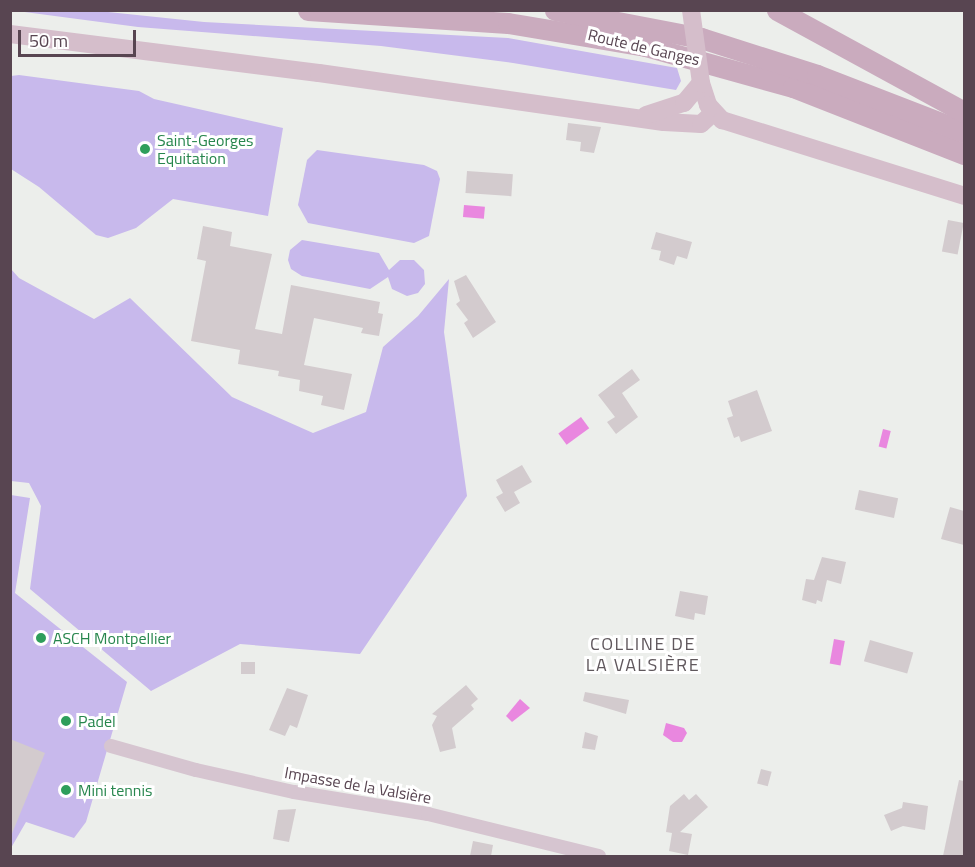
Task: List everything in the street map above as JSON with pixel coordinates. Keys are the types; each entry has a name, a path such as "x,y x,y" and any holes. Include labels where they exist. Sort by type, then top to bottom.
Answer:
{"main road":[{"name":"Route de Ganges","path":"308,10 508,22 645,46 793,87 964,154"},
{"name":"Route de Ganges","path":"555,10 701,38 817,75 964,132"},
{"path":"777,10 964,112"}],"street":[{"path":"692,10 701,83 710,109"},
{"path":"10,34 693,125 701,124 710,109"},
{"path":"684,103 701,83"},
{"path":"638,116 663,113 693,101 710,109 722,120 964,196"},
{"name":"Impasse de la Valsière","path":"111,746 196,770 294,792 428,814 599,856"}],"shaded area":[{"path":"89,10 204,22 508,38 677,68 681,81 676,90 513,63 381,46 138,27 17,11"},
{"name":"Saint-Georges Equitation","path":"19,75 139,91 154,99 283,128 268,216 173,199 136,228 108,238 96,235 39,187 11,169 11,76"},
{"path":"317,150 424,165 437,171 440,179 429,236 414,243 308,223 298,205 307,160"},
{"path":"464,205 485,207 484,219 463,217"},
{"path":"302,240 379,253 389,270 400,260 414,260 424,270 425,284 418,293 407,296 392,289 388,277 370,289 302,276 291,269 288,260 290,250"},
{"path":"11,269 19,278 94,319 130,298 232,397 313,433 366,412 383,347 418,316 449,279 444,332 467,496 360,654 240,644 151,691 30,589 41,506 29,483 11,481"},
{"path":"581,417 589,428 567,445 558,433"},
{"path":"883,429 891,431 886,448 879,446"},
{"name":"ASCH Montpellier","path":"11,495 30,498 15,593 127,682 86,822 74,838 26,822 11,848"},
{"path":"834,639 845,641 840,666 830,664"},
{"path":"520,699 530,708 512,722 506,716"},
{"path":"666,723 684,728 687,733 682,742 673,742 663,735"}],"building":[{"path":"568,123 601,127 594,153 580,151 581,142 566,140"},
{"path":"467,171 513,174 511,196 465,193"},
{"path":"948,220 964,223 958,254 942,251"},
{"path":"203,226 232,232 230,246 272,254 255,329 282,334 291,285 380,302 378,313 383,314 379,336 361,333 363,328 314,318 304,365 352,374 344,410 321,405 323,396 299,391 300,380 278,376 279,371 238,364 240,350 191,341 206,261 197,259"},
{"path":"656,232 692,242 687,259 677,256 674,265 659,260 661,251 651,249"},
{"path":"466,275 496,322 473,338 464,323 468,320 456,304 460,301 454,281"},
{"path":"632,369 640,380 622,393 638,417 616,434 607,422 615,417 598,395"},
{"path":"757,390 772,431 741,442 739,436 734,438 727,418 733,416 728,401"},
{"path":"522,465 532,482 514,492 520,503 505,512 496,497 503,493 496,480"},
{"path":"859,490 898,498 894,518 855,510"},
{"path":"950,507 964,511 964,545 941,539"},
{"path":"822,557 846,562 841,584 827,580 822,602 817,600 816,604 802,600 806,579 814,580"},
{"path":"680,591 708,596 705,615 695,613 694,620 675,616"},
{"path":"870,640 913,652 907,674 864,661"},
{"path":"241,662 255,662 255,674 241,674"},
{"path":"466,685 478,699 471,705 474,709 452,728 456,748 440,752 432,725 437,716 432,714"},
{"path":"287,688 308,695 297,728 290,725 285,736 269,730"},
{"path":"585,692 629,700 626,714 583,701"},
{"path":"585,732 598,736 595,750 582,748"},
{"path":"10,739 45,753 11,836 10,836"},
{"path":"761,769 772,772 768,786 757,783"},
{"path":"959,780 964,781 964,856 943,856"},
{"path":"684,794 689,800 696,794 708,807 680,832 692,834 688,855 669,851 672,833 666,832 670,806"},
{"path":"903,802 928,806 925,830 903,826 891,831 884,815 902,808"},
{"path":"296,809 289,842 273,839 278,810"},
{"path":"473,841 493,845 491,856 470,856"}],"place":[{"name":"Saint-Georges Equitation","path":"145,149"},
{"name":"ASCH Montpellier","path":"41,638"},
{"name":"Padel","path":"66,721"},
{"name":"Mini tennis","path":"66,790"}],"district":[{"name":"COLLINE DE LA VALSIÈRE","path":"643,655"}]}
